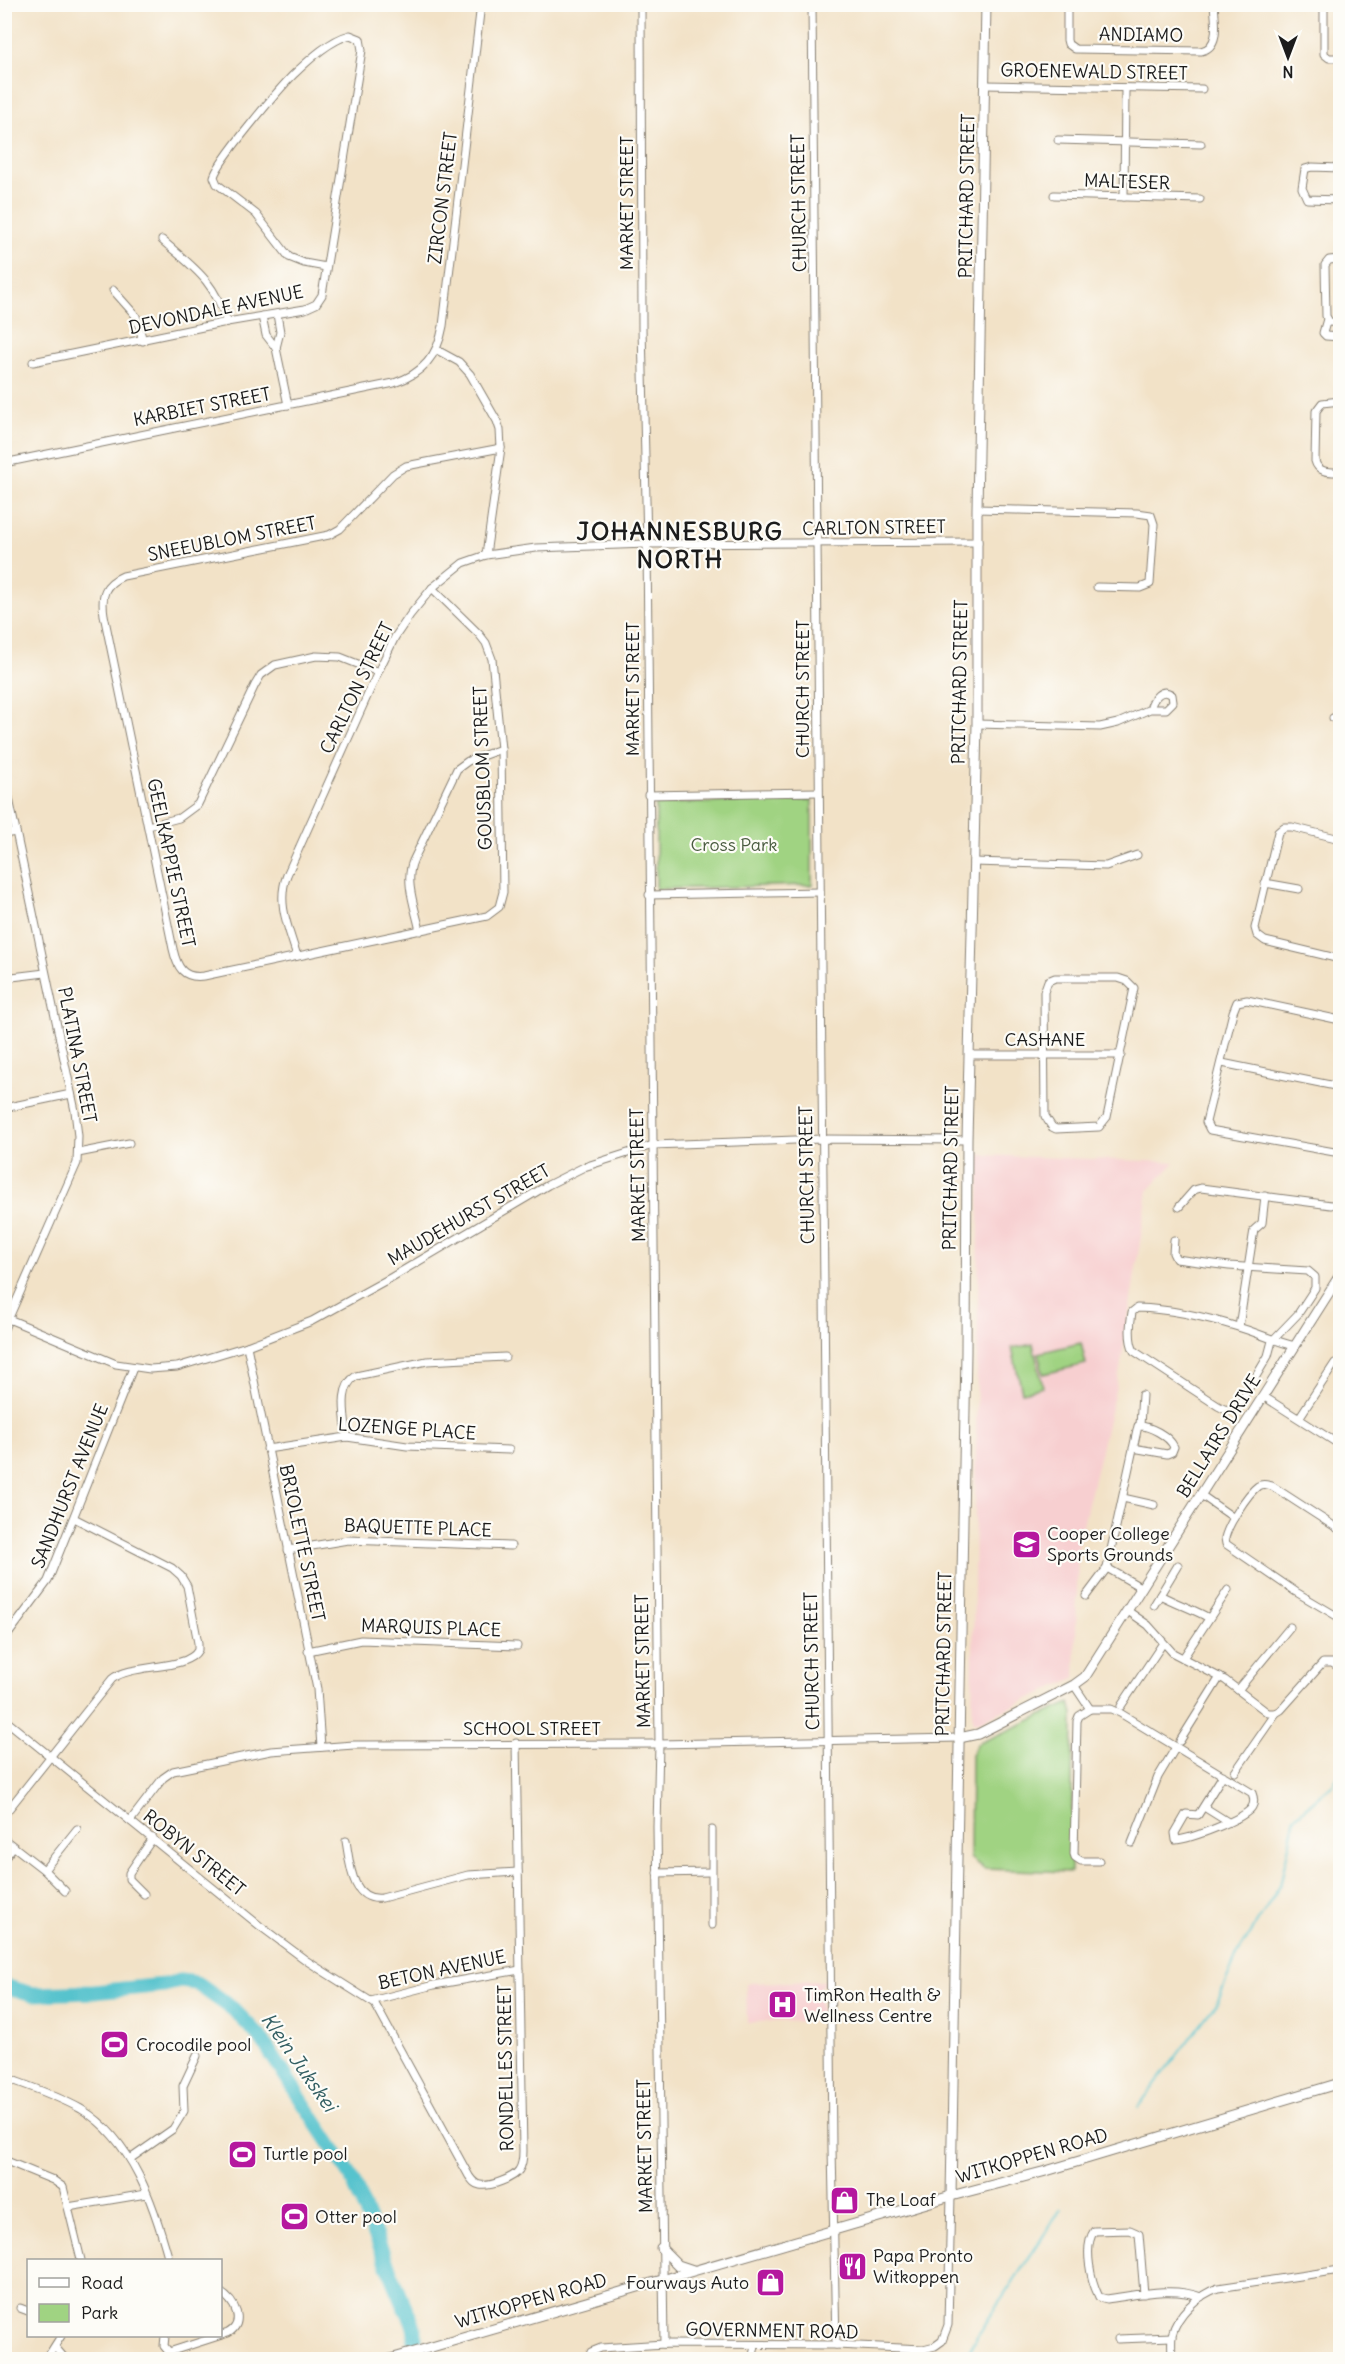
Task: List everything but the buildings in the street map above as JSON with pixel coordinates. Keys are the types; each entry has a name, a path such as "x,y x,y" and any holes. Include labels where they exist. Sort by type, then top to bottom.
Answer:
{"street":[{"name":"ZIRCON STREET","path":"437,350 443,326 481,4"},
{"name":"MARKET STREET","path":"641,4 642,328 647,544 659,1744 657,1873 664,2344"},
{"name":"CHURCH STREET","path":"812,4 819,892 836,2345"},
{"name":"PRITCHARD STREET","path":"947,2332 976,724 977,509 986,4"},
{"name":"ANDIAMO","path":"1067,4 1067,40 1068,44 1075,49 1201,51 1208,49 1213,43 1214,4"},
{"path":"1324,4 1324,54 1329,58 1341,58"},
{"name":"DEVONDALE AVENUE","path":"33,362 227,322 305,309 316,304 322,295 361,58 360,39 350,34 344,36 292,76 233,147 215,174 217,184 256,214 289,257 304,263 326,267"},
{"name":"GROENEWALD STREET","path":"986,86 1202,89"},
{"path":"1124,197 1125,89"},
{"path":"1058,140 1201,144"},
{"path":"1341,168 1312,167 1305,169 1302,174 1302,188 1307,199 1341,200"},
{"name":"MALTESER","path":"1054,195 1200,199"},
{"path":"162,240 210,285 220,300 227,322"},
{"path":"1341,259 1329,260 1325,265 1327,319 1323,333 1326,336 1341,337"},
{"path":"113,290 136,316 143,341"},
{"path":"276,348 280,332 277,314"},
{"path":"262,316 266,335 276,348 288,405"},
{"path":"1327,319 1333,323 1341,323"},
{"name":"KARBIET STREET","path":"4,463 404,379 426,365 437,350"},
{"path":"437,350 459,362 470,374 500,430 501,448 486,555"},
{"path":"1341,401 1322,403 1316,411 1314,461 1317,468 1322,471 1341,472"},
{"name":"SNEEUBLOM STREET","path":"103,604 106,588 123,576 329,535 347,523 398,470 412,464 501,448"},
{"path":"977,509 1151,515 1154,524 1150,584 1140,588 1097,587"},
{"name":"CARLTON STREET","path":"297,956 283,907 284,883 378,672 402,626 432,588 456,568 472,559 486,555 536,548 647,544 978,542"},
{"name":"GOUSBLOM STREET","path":"432,588 479,634 489,650 494,668 501,749 502,897"},
{"name":"GEELKAPPIE STREET","path":"103,604 175,958 183,973 198,976 487,916 496,911 502,897"},
{"path":"148,826 179,818 198,804 255,685 267,670 285,662 327,655 340,657 378,672"},
{"path":"976,724 1100,727 1118,723 1150,709"},
{"path":"420,931 410,875 413,861 457,769 468,760 501,749"},
{"name":"PLATINA STREET","path":"4,775 75,1111 78,1153 61,1203 7,1318 4,1329"},
{"path":"648,795 818,792"},
{"path":"1341,839 1292,827 1282,828 1275,839 1256,925 1256,933 1260,939 1341,960"},
{"path":"4,834 16,832"},
{"path":"973,862 1106,866 1137,855"},
{"path":"1265,883 1299,889"},
{"path":"649,895 819,892"},
{"path":"4,978 45,973"},
{"path":"1118,978 1133,985 1135,995 1121,1055 1107,1117 1102,1126 1056,1129 1052,1127 1045,1116 1045,987 1049,980 1118,978"},
{"path":"1341,1020 1241,1000 1233,1012 1206,1122 1210,1130 1341,1152"},
{"name":"CASHANE","path":"969,1055 1121,1055"},
{"path":"1222,1063 1341,1087"},
{"path":"4,1108 71,1094"},
{"name":"MAUDEHURST STREET","path":"7,1318 103,1360 133,1368 159,1369 177,1366 247,1346 326,1314 548,1185 584,1167 653,1145 822,1139 967,1140"},
{"path":"78,1153 129,1143"},
{"path":"1179,1207 1198,1188 1331,1206"},
{"path":"1239,1327 1254,1230 1262,1223 1264,1217 1265,1196"},
{"path":"1174,1240 1173,1253 1176,1258 1229,1266 1299,1269 1308,1271 1315,1277 1315,1288 1291,1321 1272,1341 1268,1356 1236,1408 1229,1410 1218,1406 1137,1354 1131,1347 1130,1339 1132,1311 1137,1308 1178,1313 1239,1327 1272,1341 1295,1346"},
{"name":"BELLAIRS DRIVE","path":"959,1738 978,1734 1074,1686 1085,1677 1341,1275"},
{"name":"BRIOLETTE STREET","path":"247,1346 318,1696 321,1747"},
{"path":"347,1437 345,1390 347,1383 356,1376 427,1361 505,1357"},
{"path":"1299,1419 1335,1363"},
{"name":"SANDHURST AVENUE","path":"4,1640 43,1590 133,1368"},
{"path":"1086,1596 1107,1568 1136,1429 1140,1425 1142,1395"},
{"path":"1263,1395 1341,1445"},
{"path":"1133,1448 1167,1454 1173,1450 1171,1441 1140,1425"},
{"name":"LOZENGE PLACE","path":"267,1449 347,1437 407,1446 509,1450"},
{"path":"1341,1530 1267,1485 1256,1488 1234,1518 1226,1535 1226,1544 1341,1618"},
{"path":"1201,1495 1234,1518"},
{"path":"1123,1498 1155,1504"},
{"path":"4,1815 81,1715 115,1677 124,1672 190,1659 198,1649 189,1594 181,1576 172,1568 74,1518"},
{"name":"BAQUETTE PLACE","path":"288,1550 348,1540 511,1546"},
{"path":"1154,1605 1178,1565"},
{"path":"1107,1568 1142,1588"},
{"path":"1183,1658 1227,1590"},
{"path":"1160,1595 1178,1605 1192,1608 1209,1618"},
{"path":"1128,1611 1148,1625 1163,1643 1183,1658 1220,1677 1264,1712 1276,1713"},
{"path":"1238,1690 1290,1627"},
{"name":"MARQUIS PLACE","path":"309,1651 360,1640 517,1646"},
{"path":"1121,1706 1163,1643"},
{"path":"1235,1772 1276,1713 1323,1664 1332,1663 1341,1668"},
{"path":"1132,1843 1152,1798 1158,1777 1220,1677"},
{"path":"1074,1686 1090,1709"},
{"path":"1099,1861 1081,1861 1074,1854 1077,1719 1090,1709 1111,1709 1178,1744 1247,1789 1254,1797 1250,1810 1228,1822 1180,1840 1175,1839 1175,1833 1186,1815 1197,1816 1223,1775"},
{"name":"ROBYN STREET","path":"4,1719 260,1926 318,1968 371,2001"},
{"name":"SCHOOL STREET","path":"130,1821 163,1778 173,1771 271,1751 321,1747 516,1743 659,1744 959,1738"},
{"name":"RONDELLES STREET","path":"371,2001 469,2176 476,2184 485,2185 516,2174 522,2159 516,1743"},
{"path":"1204,1807 1228,1822"},
{"path":"44,1870 77,1829"},
{"path":"712,1830 712,1925"},
{"path":"144,1894 129,1879 128,1875 132,1865 153,1838"},
{"path":"4,1839 44,1870 65,1891"},
{"path":"346,1841 356,1886 372,1898 382,1898 468,1875 518,1872"},
{"path":"4,1859 13,1847"},
{"path":"657,1873 711,1872"},
{"name":"BETON AVENUE","path":"371,2001 434,1985 520,1970"},
{"path":"130,2159 173,2129 184,2111 183,2086 197,2056"},
{"path":"4,2077 46,2092 82,2110 108,2131 130,2159 161,2231 169,2259"},
{"name":"WITKOPPEN ROAD","path":"387,2360 1341,2083"},
{"path":"4,2160 26,2168 61,2186 65,2192 81,2259"},
{"path":"68,2207 146,2194"},
{"path":"1144,2294 1139,2234 1130,2230 1094,2231 1090,2241 1090,2277 1099,2297 1107,2299 1186,2292 1198,2299"},
{"path":"661,2248 678,2265 695,2270"},
{"path":"1172,2360 1172,2337 1181,2317 1198,2299 1218,2288 1341,2270"},
{"path":"222,2294 232,2303 238,2323 235,2329 222,2335"},
{"path":"20,2308 27,2311"},
{"name":"GOVERNMENT ROAD","path":"589,2356 601,2348 664,2344 927,2348 939,2343 947,2332"},
{"path":"32,2360 49,2355 60,2337"},
{"path":"165,2337 164,2346 169,2352 216,2337"},
{"path":"1118,2339 1172,2337"},
{"path":"752,2360 755,2346"},
{"path":"55,2347 66,2360"}],"shaded area":[{"path":"980,1155 1175,1162 1148,1191 1120,1370 1078,1546 1075,1678 978,1722 972,1721"},
{"name":"TimRon Health & Wellness Centre","path":"826,1981 819,1987 821,2016 824,2021 747,2022 746,1983"}],"green space":[{"name":"Cross Park","path":"812,800 812,885 656,889 656,804"},
{"path":"1081,1343 1086,1364 1043,1374 1038,1353"},
{"path":"1033,1344 1043,1387 1022,1392 1012,1348"},
{"path":"1070,1703 1073,1714 1071,1872 984,1869 970,1858 971,1755 977,1744"}],"waterway":[{"path":"1138,2107 1218,2001 1237,1955 1280,1886 1295,1817 1334,1783 1340,1773"},
{"name":"Klein Jukskei","path":"4,1986 33,1994 94,1992 164,1985 180,1981 196,1983 233,2009 260,2037 350,2174 413,2322 415,2339 412,2360"},
{"path":"966,2360 974,2341 1061,2209"}],"place":[{"name":"Cooper College Sports Grounds","path":"1026,1544"},
{"name":"TimRon Health & Wellness Centre","path":"783,2005"},
{"name":"Crocodile pool","path":"115,2045"},
{"name":"Turtle pool","path":"242,2154"},
{"name":"The Loaf","path":"845,2200"},
{"name":"Otter pool","path":"294,2217"},
{"name":"Papa Pronto Witkoppen","path":"852,2266"},
{"name":"Fourways Auto","path":"770,2283"}],"district":[{"name":"JOHANNESBURG NORTH","path":"680,546"}]}
